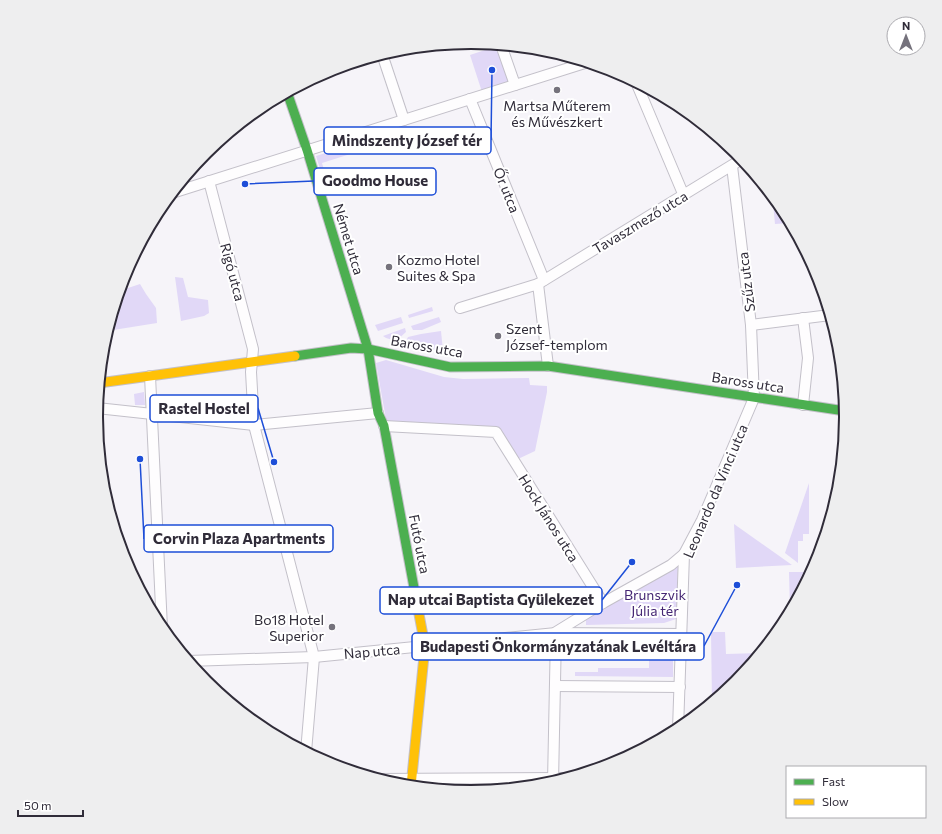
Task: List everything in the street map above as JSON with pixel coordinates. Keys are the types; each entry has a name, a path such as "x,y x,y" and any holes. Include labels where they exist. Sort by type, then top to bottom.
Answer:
{"street":[{"path":"503,51 515,85"},
{"path":"384,60 404,120"},
{"path":"181,190 577,65"},
{"path":"639,90 684,196"},
{"name":"Német utca","path":"289,97 307,150 368,349 378,413"},
{"name":"Őr utca","path":"470,99 541,282 548,366"},
{"name":"Tavaszmező utca","path":"460,308 541,282 737,163"},
{"name":"Szűz utca","path":"732,166 751,325 754,398"},
{"name":"Rigó utca","path":"209,181 253,349 251,372 254,426 314,657 306,746"},
{"path":"751,325 824,316"},
{"path":"803,318 808,358 803,405"},
{"name":"Baross utca","path":"105,382 351,348 368,349 450,367 548,366 839,410"},
{"path":"150,376 161,616"},
{"name":"Leonardo da Vinci utca","path":"678,721 684,554 702,520 754,398"},
{"path":"103,409 254,426 378,413"},
{"name":"Futó utca","path":"378,413 384,426 425,646 411,780"},
{"name":"Hock János utca","path":"384,426 496,432 603,603"},
{"name":"Nap utca","path":"556,632 603,603 671,565 684,554"},
{"path":"553,775 556,632"},
{"name":"Nap utca","path":"194,660 314,657 556,632 681,634"},
{"path":"555,686 680,688"},
{"path":"430,783 528,781"}],"green space":[{"path":"486,50 502,51 515,85 483,95 470,55"},
{"path":"383,135 385,143 322,163 328,184 325,185 316,156"},
{"path":"773,208 784,223 775,224"},
{"path":"175,277 183,278 188,297 208,300 209,313 204,316 181,321"},
{"path":"140,284 156,308 157,323 114,330 127,288"},
{"path":"432,307 433,311 409,318 408,315"},
{"path":"401,317 403,323 378,331 375,325"},
{"path":"439,317 441,322 422,330 413,330 411,326"},
{"path":"405,328 406,332 396,341 383,336"},
{"path":"441,331 443,351 405,343 408,337"},
{"path":"386,360 444,377 463,379 529,378 530,385 547,386 535,451 518,459 502,433 387,425 376,363"},
{"path":"144,392 145,405 135,405 134,394"},
{"path":"809,483 809,534 803,534 803,541 798,541 798,563 785,553"},
{"path":"734,524 792,565 736,568"},
{"name":"Brunszvik Júlia tér","path":"678,564 676,619 664,623 586,625 586,617"},
{"path":"789,572 805,572 801,580 790,601"},
{"path":"711,632 725,632 726,654 753,653 712,696"},
{"path":"649,659 673,660 673,677 575,676 575,672 598,672 598,668 649,668"}],"traffic: fast":[{"path":"289,97 307,150 368,349 378,413 384,426 415,593"},
{"path":"295,356 351,348 368,349 450,367 548,366 839,410"}],"traffic: slow":[{"path":"105,382 295,356"},
{"path":"412,780 425,646 415,593"}],"place":[{"name":"Mindszenty József tér","path":"492,70"},
{"name":"Martsa Műterem és Művészkert","path":"557,90"},
{"name":"Goodmo House","path":"245,184"},
{"name":"Kozmo Hotel Suites & Spa","path":"389,267"},
{"name":"Szent József-templom","path":"498,336"},
{"name":"Corvin Plaza Apartments","path":"140,459"},
{"name":"Rastel Hostel","path":"274,462"},
{"name":"Nap utcai Baptista Gyülekezet","path":"632,562"},
{"name":"Budapesti Önkormányzatának Levéltára","path":"737,585"},
{"name":"Bo18 Hotel Superior","path":"332,627"}]}
